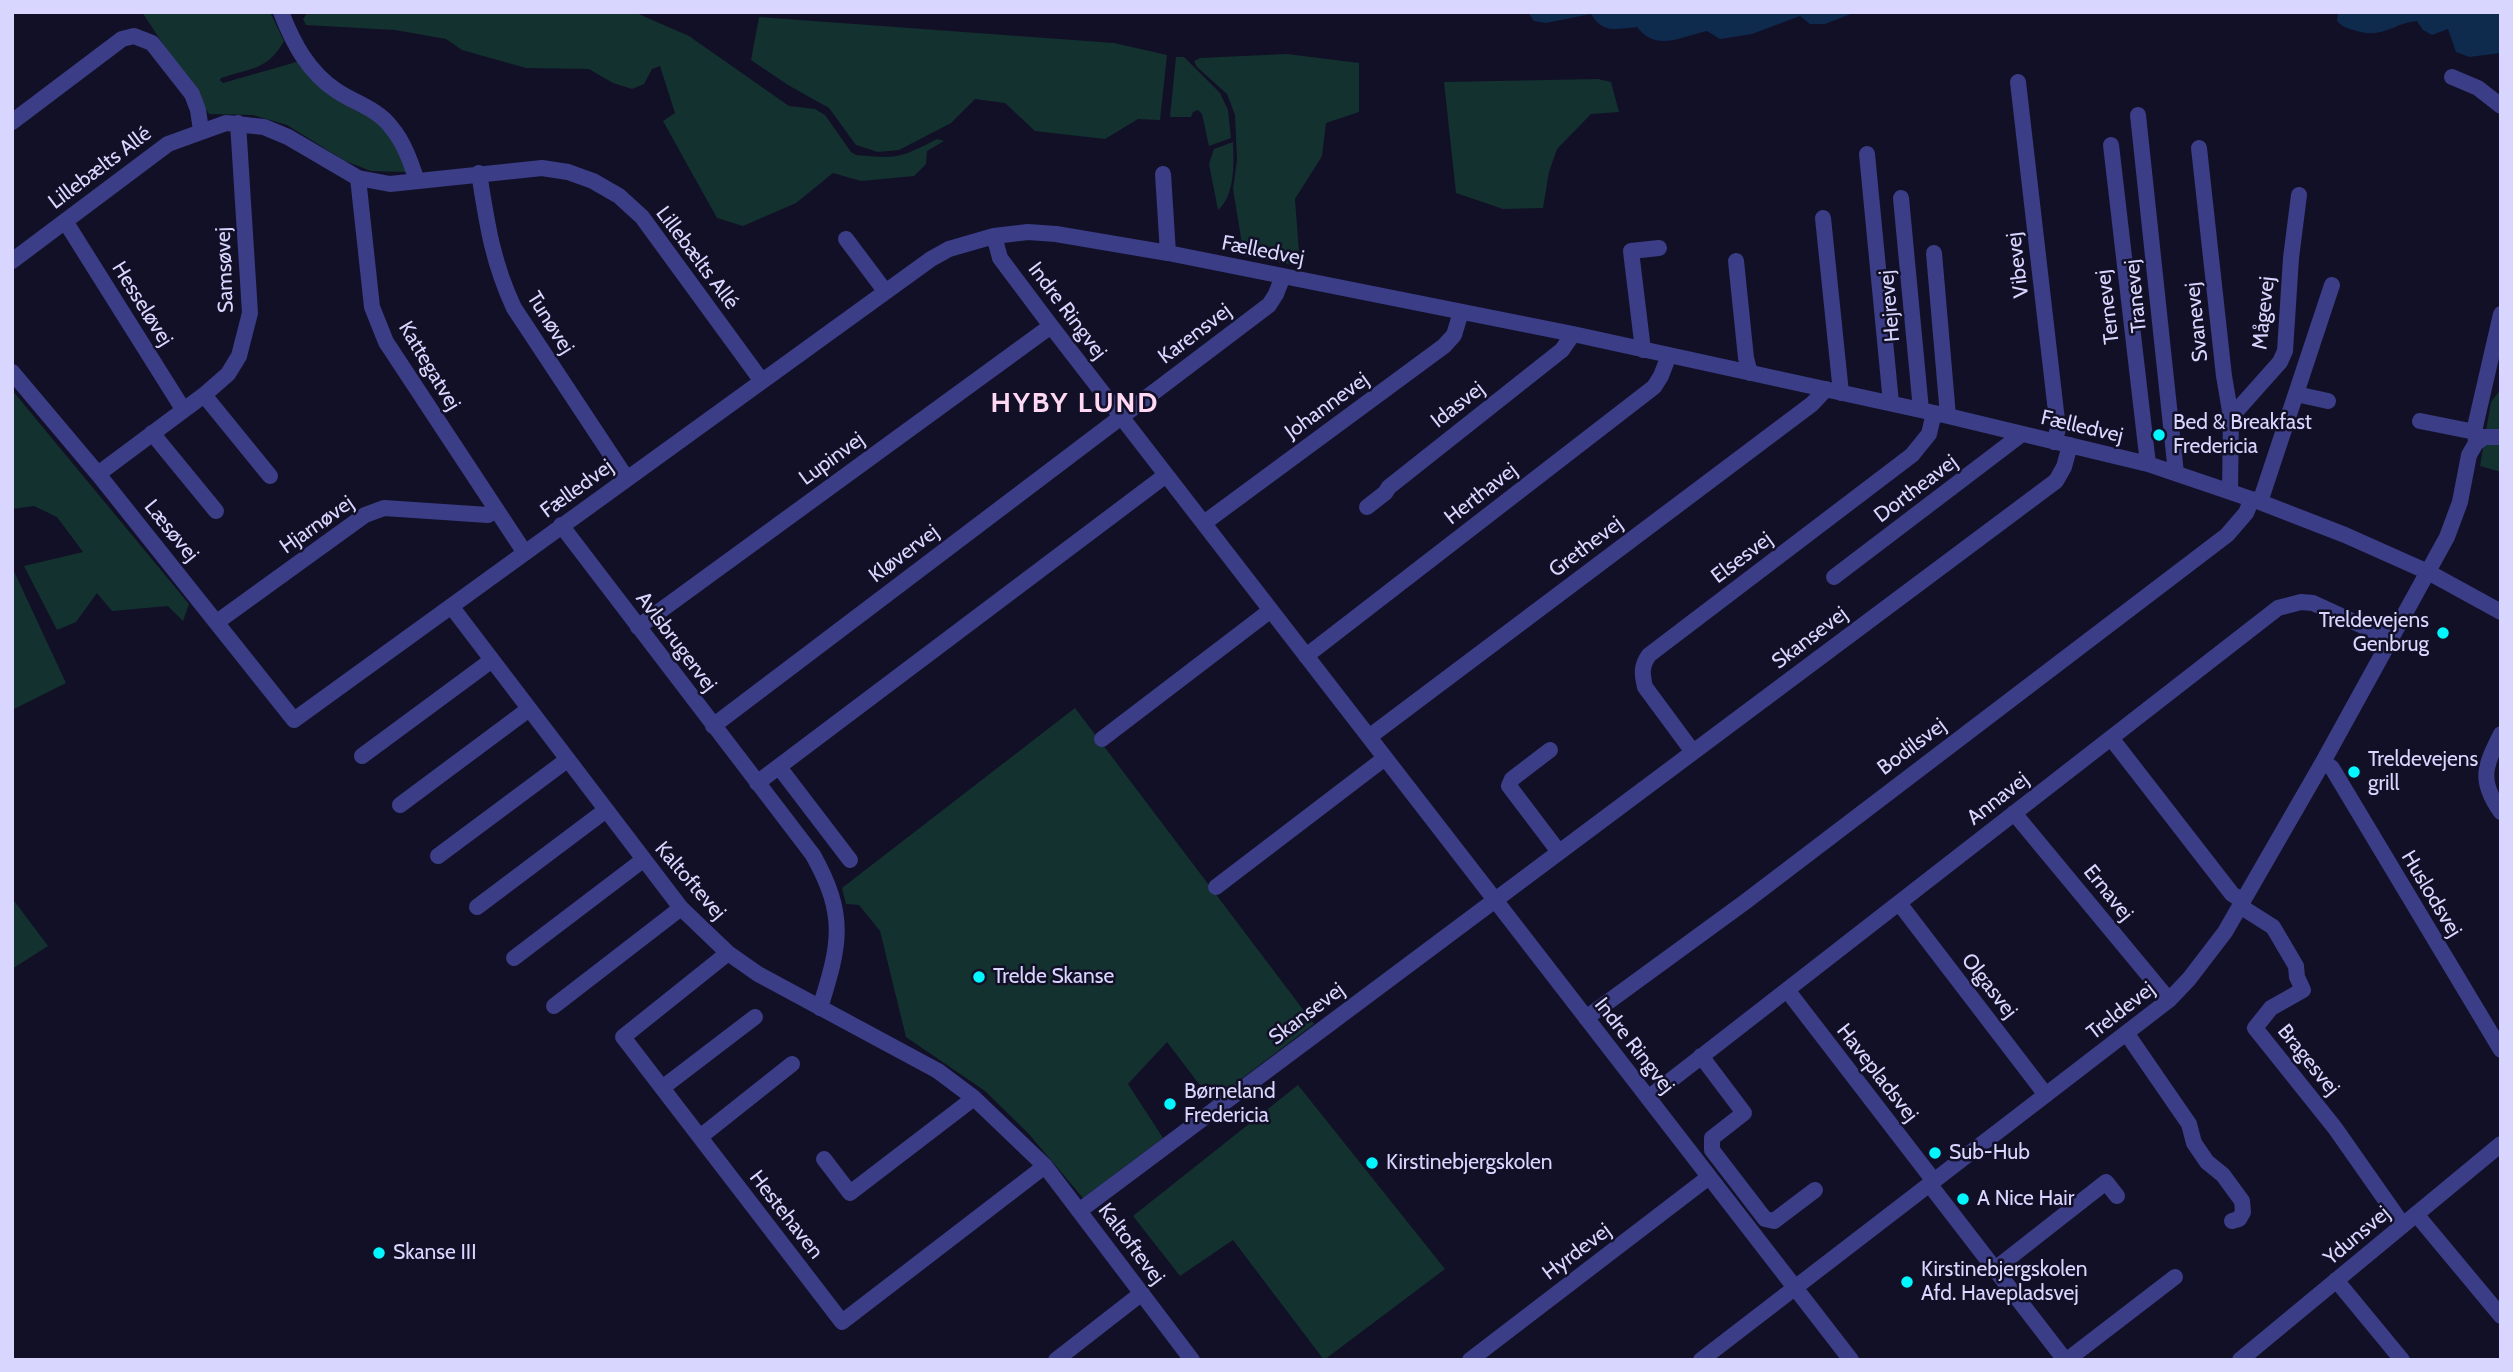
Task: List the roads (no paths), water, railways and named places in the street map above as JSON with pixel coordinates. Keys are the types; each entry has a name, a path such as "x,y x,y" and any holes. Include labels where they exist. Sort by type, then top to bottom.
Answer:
{"street":[{"path":"281,12 290,36 304,60 321,79 378,114 392,127 409,158 417,181"},
{"path":"12,122 121,39 134,36 152,43 192,94 201,130"},
{"path":"2452,77 2478,88 2501,106"},
{"name":"Vibevej","path":"2018,82 2058,429 2062,443"},
{"name":"Tranevej","path":"2138,115 2176,473"},
{"name":"Lillebælts Allé","path":"12,261 168,144 226,123 264,127 288,137 358,178 390,184 542,168 568,172 593,181 619,196 642,217 761,380"},
{"name":"Samsøvej","path":"98,474 204,395 228,374 239,356 250,313 238,123"},
{"name":"Ternevej","path":"2111,145 2148,464"},
{"name":"Svanevej","path":"2199,148 2224,376 2231,417 2230,491"},
{"path":"1867,154 1891,403"},
{"name":"Tunøvej","path":"479,173 491,248 500,278 514,308 627,479"},
{"path":"1163,174 1168,253"},
{"name":"Kattegatvej","path":"358,178 372,307 386,342 525,553"},
{"name":"Mågevej","path":"2231,417 2280,362 2285,351 2291,258 2299,195"},
{"name":"Hejrevej","path":"1900,198 1934,413"},
{"path":"1823,218 1834,391"},
{"name":"Hesseløvej","path":"65,221 183,409"},
{"name":"Fælledvej","path":"294,720 931,259 949,249 994,236 1028,232 1056,234 1168,253 1573,334 1891,403 2148,464 2230,491 2345,535 2428,572 2501,612"},
{"name":"Indre Ringvej","path":"994,236 1000,258 1051,326 1851,1360"},
{"path":"846,239 885,291"},
{"path":"1643,350 1631,251 1659,248"},
{"path":"1934,253 1934,413"},
{"path":"1736,261 1746,358 1750,373"},
{"name":"Karensvej","path":"1121,416 1269,305 1283,276"},
{"path":"2256,501 2296,394 2332,285"},
{"name":"Johannevej","path":"1204,523 1444,346 1454,335 1461,312"},
{"name":"Treldevej","path":"1701,1360 2127,1034 2169,1000 2208,956 2323,762 2447,537 2460,502 2469,455 2476,437 2501,314"},
{"name":"Lupinvej","path":"638,627 1051,326"},
{"name":"Idasvej","path":"1367,507 1562,350 1573,334"},
{"name":"Herthavej","path":"1306,656 1654,387 1669,355"},
{"name":"Læsøvej","path":"12,372 98,474 294,720"},
{"name":"Grethevej","path":"1369,737 1812,404 1834,391"},
{"path":"2296,394 2328,401"},
{"path":"204,395 270,476"},
{"name":"Elsesvej","path":"1693,752 1645,687 1643,664 1649,655 1912,455 1929,434 1934,413"},
{"name":"Kløvervej","path":"713,726 1121,416"},
{"path":"2420,421 2476,437 2501,437"},
{"path":"152,433 216,511"},
{"name":"Dortheavej","path":"1834,577 2022,434"},
{"name":"Skansevej","path":"1079,1210 2056,481 2064,467 2062,443"},
{"path":"757,783 1166,475"},
{"name":"Bodilsvej","path":"1586,1018 1745,902 2227,535 2256,501"},
{"name":"Hjarnøvej","path":"217,622 365,515 384,508 488,515 496,510"},
{"name":"Avlsbrugervej","path":"561,525 813,855 831,893 838,930 837,951 820,1008"},
{"name":"Annavej","path":"1648,1098 2278,608 2289,603 2313,603 2391,639"},
{"name":"Kaltoftevej","path":"451,606 681,908 728,953 758,974 938,1071 974,1098 1045,1166 1192,1360"},
{"path":"1102,739 1271,610"},
{"path":"362,756 492,660"},
{"path":"400,806 529,709"},
{"path":"2501,734 2486,768 2486,784 2490,797 2501,812"},
{"path":"2112,738 2241,903"},
{"path":"1550,750 1512,779 1509,786 1559,852"},
{"path":"1216,887 1385,758"},
{"path":"438,856 567,760"},
{"name":"Huslodsvej","path":"2323,762 2332,768 2501,1050"},
{"path":"779,767 850,860"},
{"path":"477,907 606,810"},
{"name":"Ernavej","path":"2014,813 2169,1000"},
{"path":"514,958 643,860"},
{"name":"Olgasvej","path":"1899,903 2046,1095"},
{"name":"Bragesvej","path":"2241,903 2273,928 2297,966 2297,977 2303,990 2270,1009 2255,1028 2335,1128 2403,1225"},
{"path":"554,1006 681,908"},
{"name":"Hestehaven","path":"728,953 623,1037 842,1322 1045,1166"},
{"name":"Havepladsvej","path":"1787,990 2066,1360 2175,1277"},
{"path":"663,1088 755,1017"},
{"path":"2127,1034 2189,1124 2194,1143 2207,1162 2223,1175 2242,1201 2243,1212 2239,1219 2232,1220"},
{"path":"1701,1056 1744,1112 1712,1138 1712,1150 1765,1219 1774,1221 1815,1190"},
{"path":"700,1137 792,1065"},
{"path":"824,1159 850,1193 974,1098"},
{"name":"Ydunsvej","path":"2240,1360 2258,1354 2336,1280 2501,1144"},
{"name":"Hyrdevej","path":"1470,1360 1709,1177"},
{"path":"1995,1269 2106,1182 2117,1196"},
{"path":"2417,1214 2501,1315"},
{"path":"2336,1280 2402,1360"},
{"path":"1056,1360 1142,1293"}],"water":[{"path":"1528,12 1856,12 1825,24 1810,24 1800,16 1752,34 1720,39 1707,31 1660,41 1644,35 1637,27 1605,27 1591,14 1546,23 1534,21"},
{"path":"2338,12 2501,12 2501,53 2469,57 2456,52 2448,29 2432,35 2423,30 2417,21 2381,32 2357,31 2346,28 2337,21"}],"place":[{"name":"Bed & Breakfast Fredericia","path":"2159,435"},
{"name":"Treldevejens Genbrug","path":"2443,633"},
{"name":"Treldevejens grill","path":"2354,772"},
{"name":"Trelde Skanse","path":"979,977"},
{"name":"Børneland Fredericia","path":"1170,1104"},
{"name":"Sub-Hub","path":"1935,1153"},
{"name":"Kirstinebjergskolen","path":"1372,1163"},
{"name":"A Nice Hair","path":"1963,1199"},
{"name":"Skanse III","path":"379,1253"},
{"name":"Kirstinebjergskolen Afd. Havepladsvej","path":"1907,1282"}],"district":[{"name":"HYBY LUND","path":"1075,404"}]}
